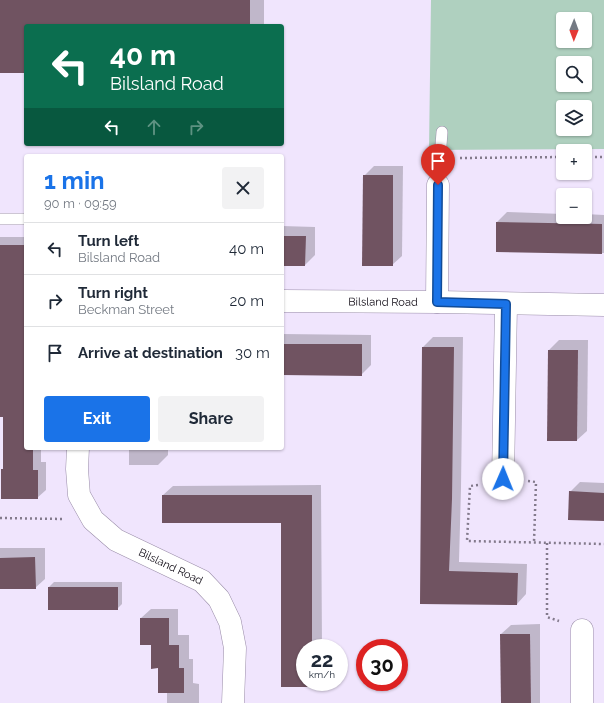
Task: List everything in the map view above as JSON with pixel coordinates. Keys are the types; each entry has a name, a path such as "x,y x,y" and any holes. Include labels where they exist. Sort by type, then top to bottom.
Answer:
{"street":[{"path":"437,302 438,185"},
{"name":"Bilsland Road","path":"284,301 604,305"},
{"path":"503,479 506,304"},
{"name":"Bilsland Road","path":"78,450 77,469 79,495 93,520 116,540 202,581 219,599 230,622 235,648 233,703"},
{"path":"582,630 582,703"}],"lane":[{"path":"438,185 442,132"},
{"path":"0,219 24,219"}],"path":[{"path":"440,158 556,157"},
{"path":"592,157 604,157"},
{"path":"534,542 536,482 503,479 470,486 467,541 604,544"},
{"path":"0,518 93,520"},
{"path":"547,543 547,617 582,630"}],"green space":[{"path":"431,0 604,0 604,149 592,149 592,144 556,144 556,149 429,150"}],"building":[{"path":"0,0 250,0 250,24 24,24 24,73 0,73"},
{"path":"363,175 393,175 393,266 362,266"},
{"path":"496,222 602,224 602,254 496,252"},
{"path":"284,236 306,236 305,266 284,266"},
{"path":"0,245 24,245 24,450 33,450 33,470 38,470 38,499 1,499 1,469 3,469 3,417 0,417"},
{"path":"284,344 362,344 362,376 284,375"},
{"path":"422,347 454,347 452,499 449,571 518,573 517,605 420,604"},
{"path":"548,350 578,350 577,441 547,441"},
{"path":"569,491 604,493 604,521 568,520"},
{"path":"162,495 312,495 312,639 296,639 296,687 281,687 281,523 162,523"},
{"path":"35,557 36,589 0,589 0,558"},
{"path":"48,587 118,587 118,610 48,610"},
{"path":"140,618 169,618 169,645 179,645 179,668 184,668 184,693 158,693 158,668 151,669 151,645 140,645"},
{"path":"500,634 530,634 531,703 501,703"}],"route":[{"path":"438,185 437,302 506,304 503,479"}]}
